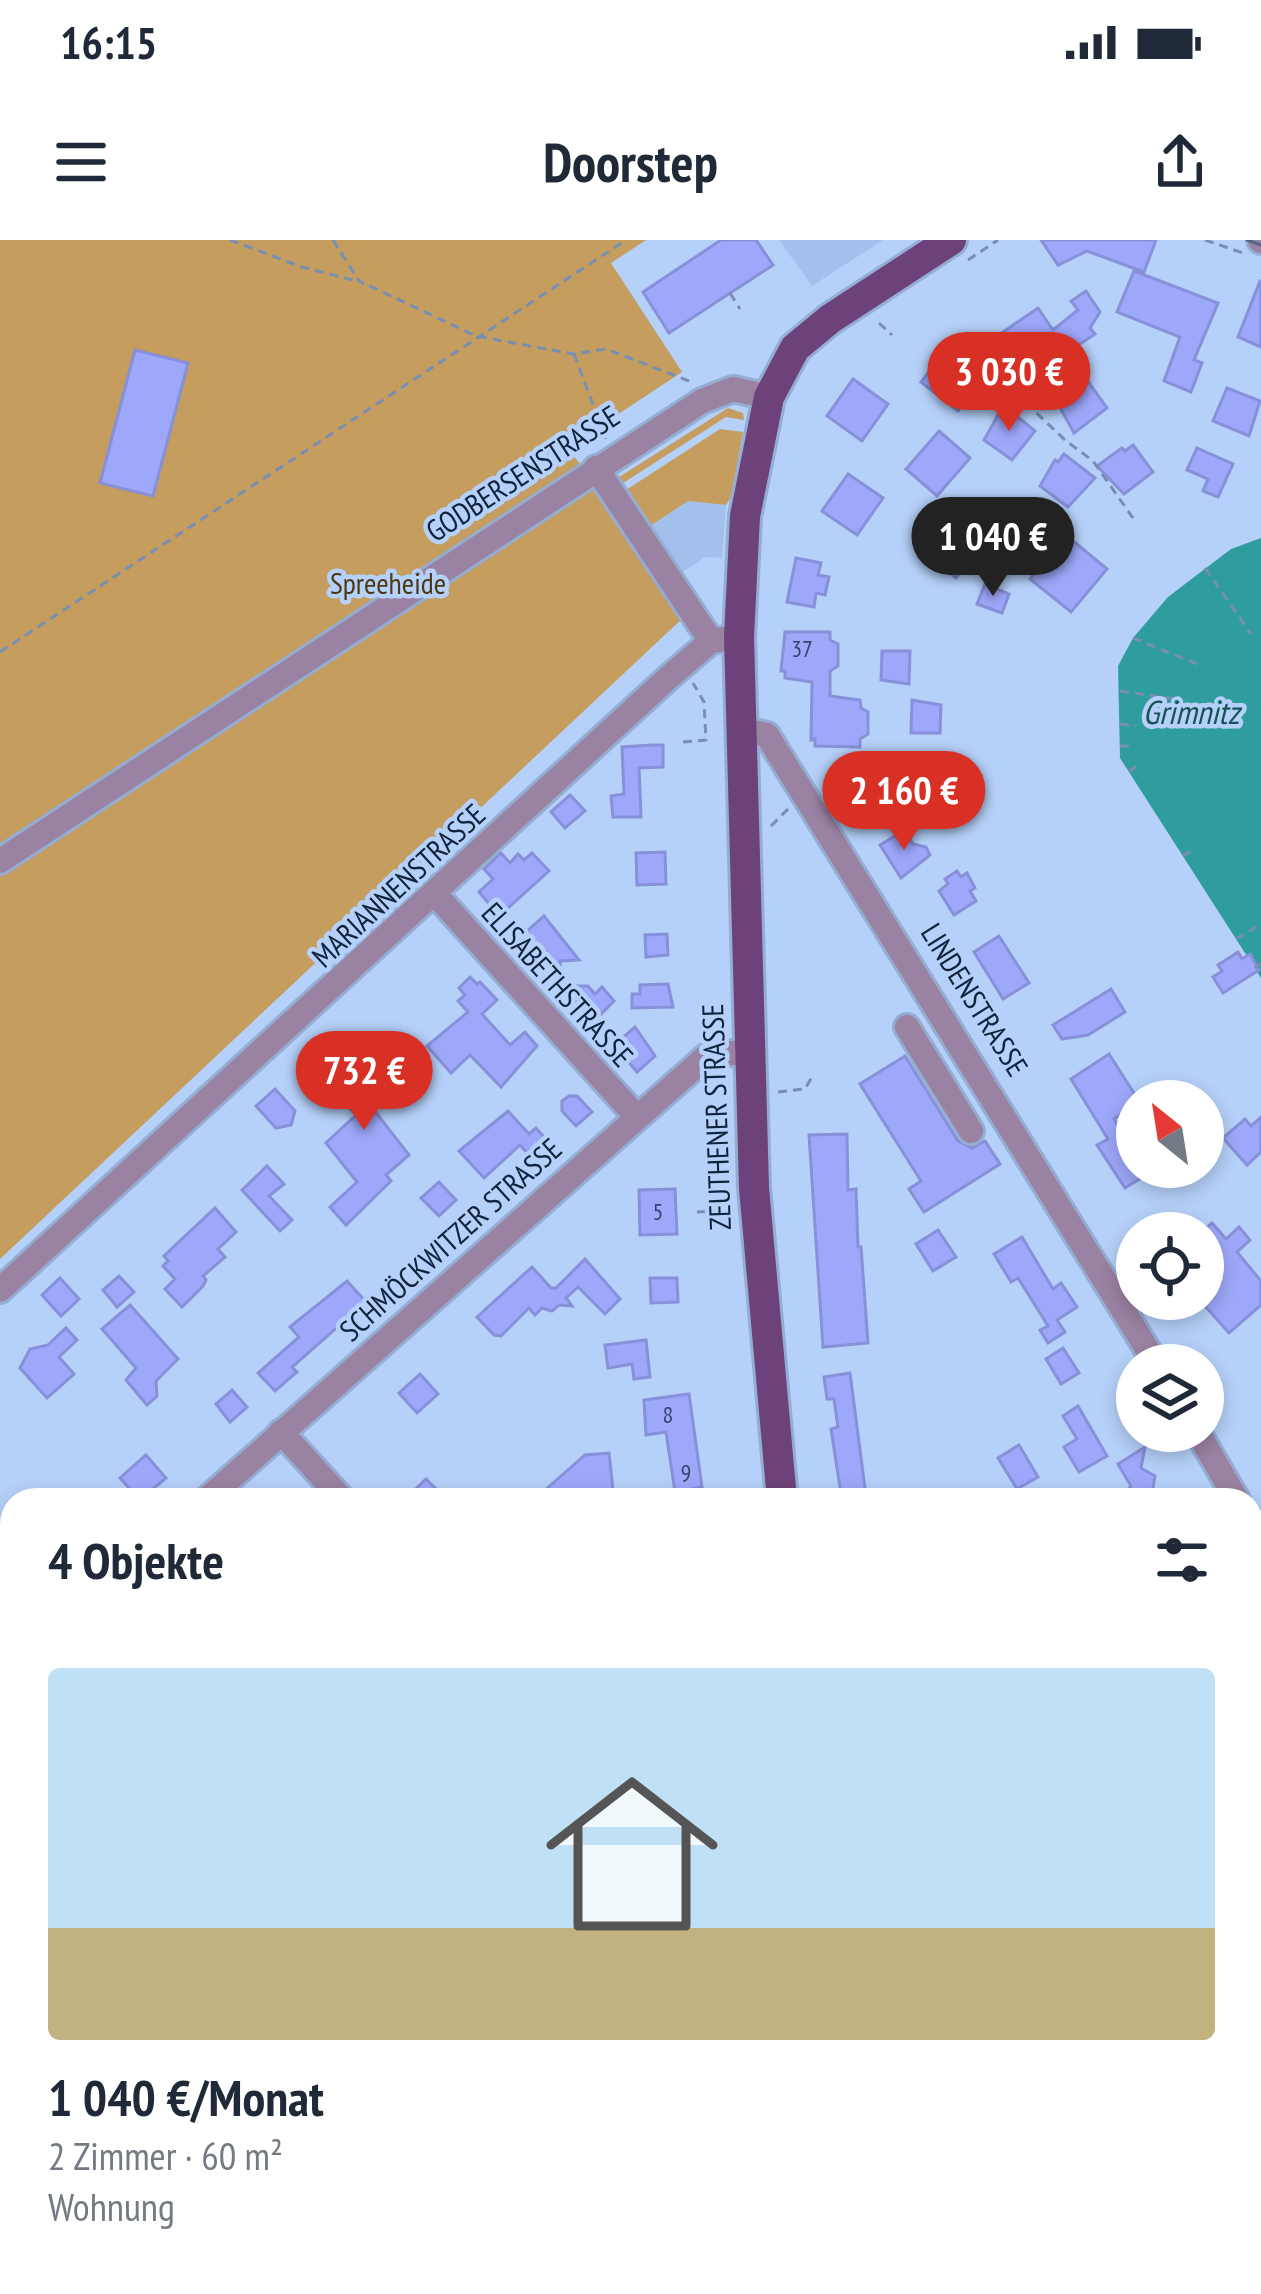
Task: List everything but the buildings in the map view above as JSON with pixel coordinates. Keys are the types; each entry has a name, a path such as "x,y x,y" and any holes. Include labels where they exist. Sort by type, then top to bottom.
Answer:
{"main road":[{"path":"743,730 725,639 769,397 781,369 805,338 952,240"},
{"name":"ZEUTHENER STRASSE","path":"743,730 759,1272 781,1488"}],"street":[{"name":"GODBERSENSTRASSE","path":"0,861 702,401 733,389 769,397"},
{"path":"604,463 725,639"},
{"name":"MARIANNENSTRASSE","path":"0,1290 682,667 725,639"},
{"name":"LINDENSTRASSE","path":"743,730 767,734 1144,1344"},
{"name":"ELISABETHSTRASSE","path":"435,894 636,1116"},
{"path":"908,1027 971,1131"},
{"name":"SCHMÖCKWITZER STRASSE","path":"219,1488 707,1056 750,1052"},
{"path":"281,1432 332,1488"},
{"path":"1209,1452 1230,1488"}],"path":[{"path":"230,240 302,267 358,281 476,336 574,354 607,349 687,378 702,401"},
{"path":"333,240 358,281"},
{"path":"0,652 626,240"},
{"path":"1205,240 1259,246"},
{"path":"730,293 740,309"},
{"path":"879,323 892,335"},
{"path":"574,354 604,463"},
{"path":"1004,382 1094,461 1133,518"},
{"path":"1205,568 1251,634"},
{"path":"1133,638 1197,664"},
{"path":"682,667 704,702 706,740 683,742"},
{"path":"1120,691 1176,699"},
{"path":"1120,724 1136,726"},
{"path":"1120,746 1130,746"},
{"path":"1129,772 1138,766"},
{"path":"1183,856 1193,849"},
{"path":"1236,939 1258,926"},
{"path":"778,1092 805,1089 813,1076"},
{"path":"698,1212 721,1211"}],"shaded area":[{"path":"779,240 883,240 812,286"},
{"path":"688,501 726,505 722,558 705,557 677,576 647,528"}],"green space":[{"name":"Spreeheide","path":"0,240 646,240 611,263 682,372 567,448 612,503 685,616 0,1259"},
{"path":"728,408 743,413 744,420 726,417 620,485 616,479"},
{"path":"720,429 743,432 726,505 688,501 647,528 623,492"}],"water":[{"name":"Grimnitz","path":"1261,538 1261,978 1120,758 1118,666 1133,638 1168,597 1231,549"}],"tram line":[{"path":"1247,240 1261,245"}]}
